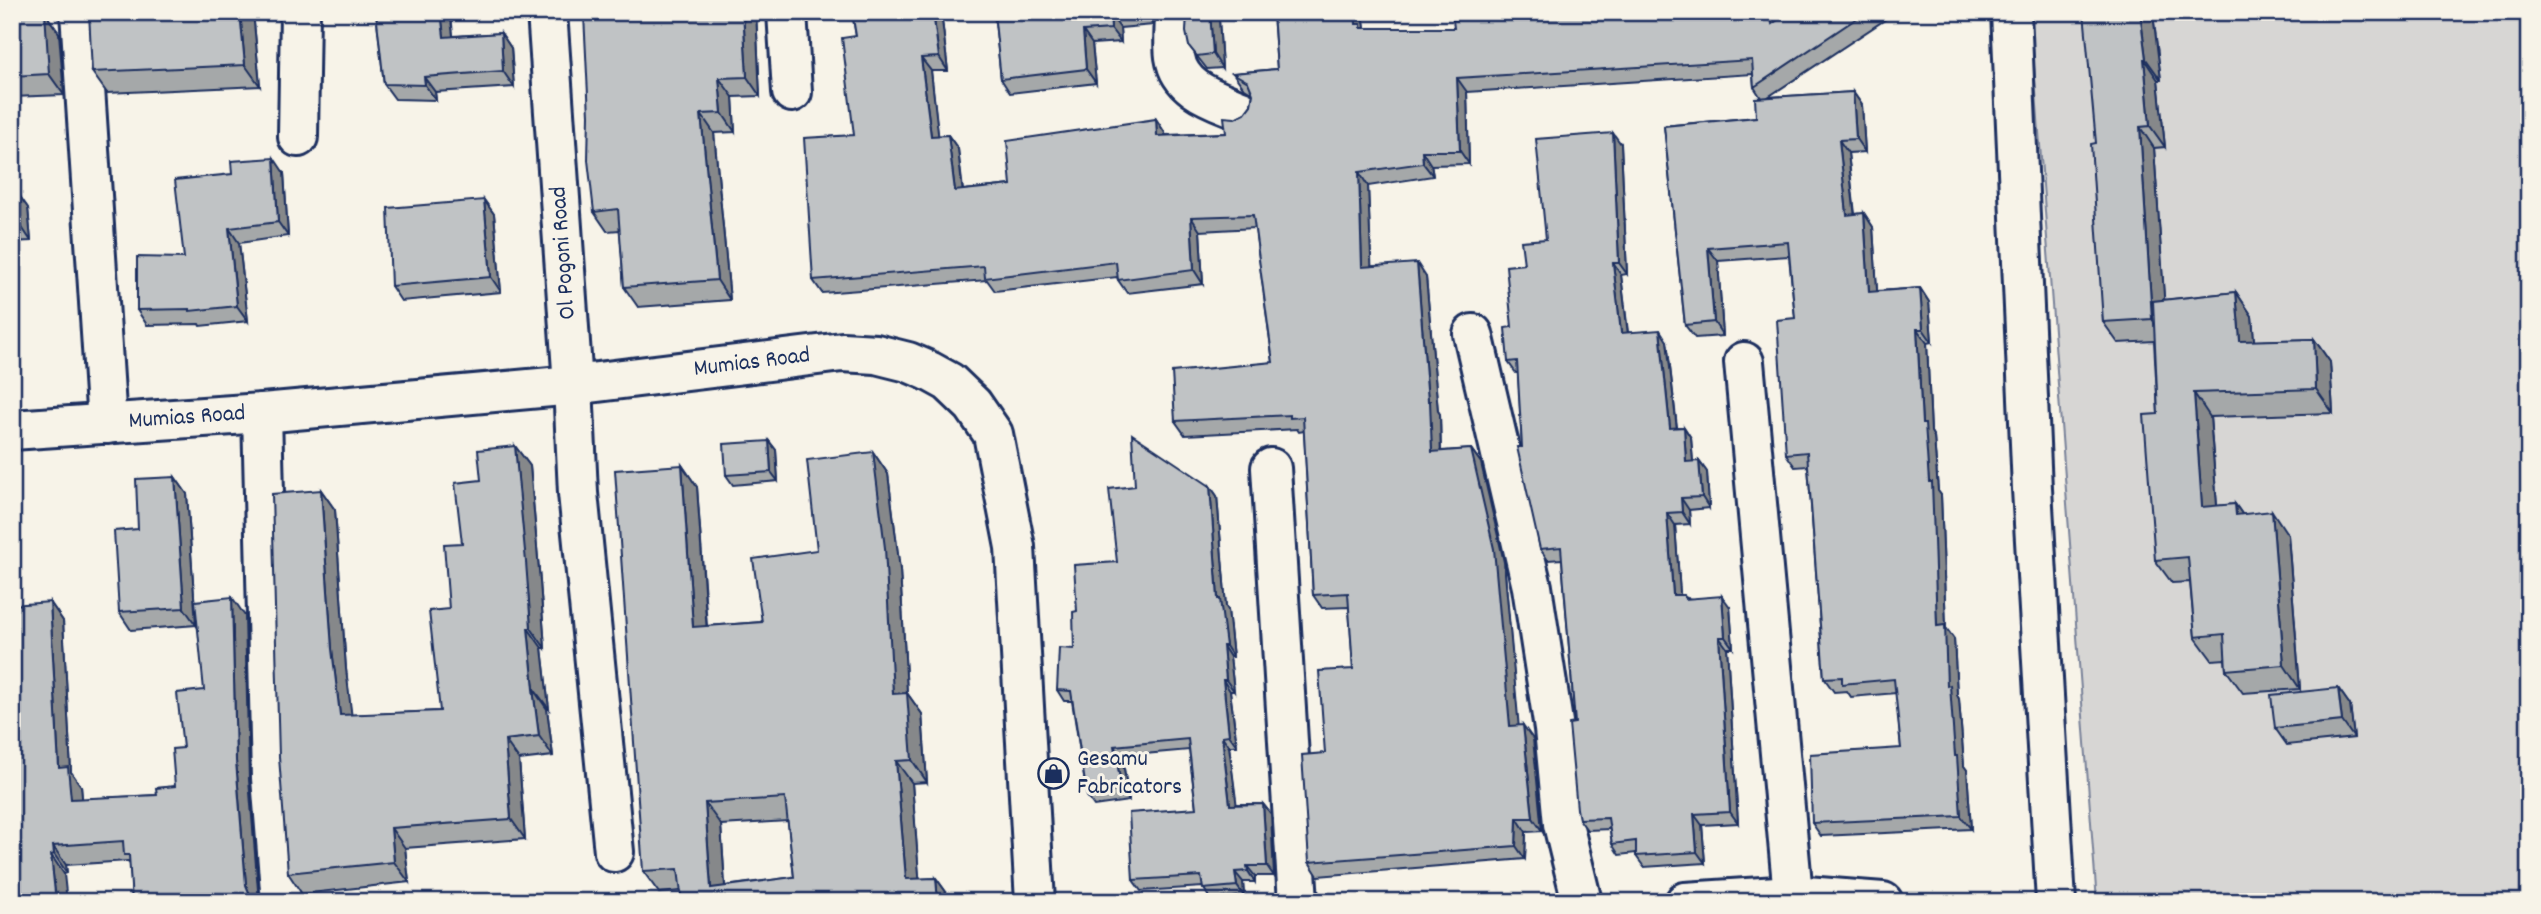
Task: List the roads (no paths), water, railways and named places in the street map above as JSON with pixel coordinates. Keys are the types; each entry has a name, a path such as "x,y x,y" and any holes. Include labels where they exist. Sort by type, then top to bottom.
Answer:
{"street":[{"path":"80,12 107,424"},
{"path":"298,137 300,12"},
{"name":"Ol Pogoni Road","path":"547,12 578,493 614,852"},
{"path":"788,12 792,92"},
{"path":"1175,12 1175,59 1185,79 1199,93 1241,110"},
{"path":"2011,12 2032,475 2056,902"},
{"path":"1473,334 1532,587 1554,729 1563,824 1582,902"},
{"name":"Mumias Road","path":"12,430 262,413 573,386 842,352 876,354 908,362 929,371 949,382 973,405 993,435 1015,547 1035,902"},
{"path":"1744,362 1793,895"},
{"path":"262,413 271,778 281,902"},
{"path":"1271,468 1298,902"},
{"path":"1685,902 1793,895 1883,902"}],"place":[{"name":"Gesamu Fabricators","path":"1054,774"}]}
